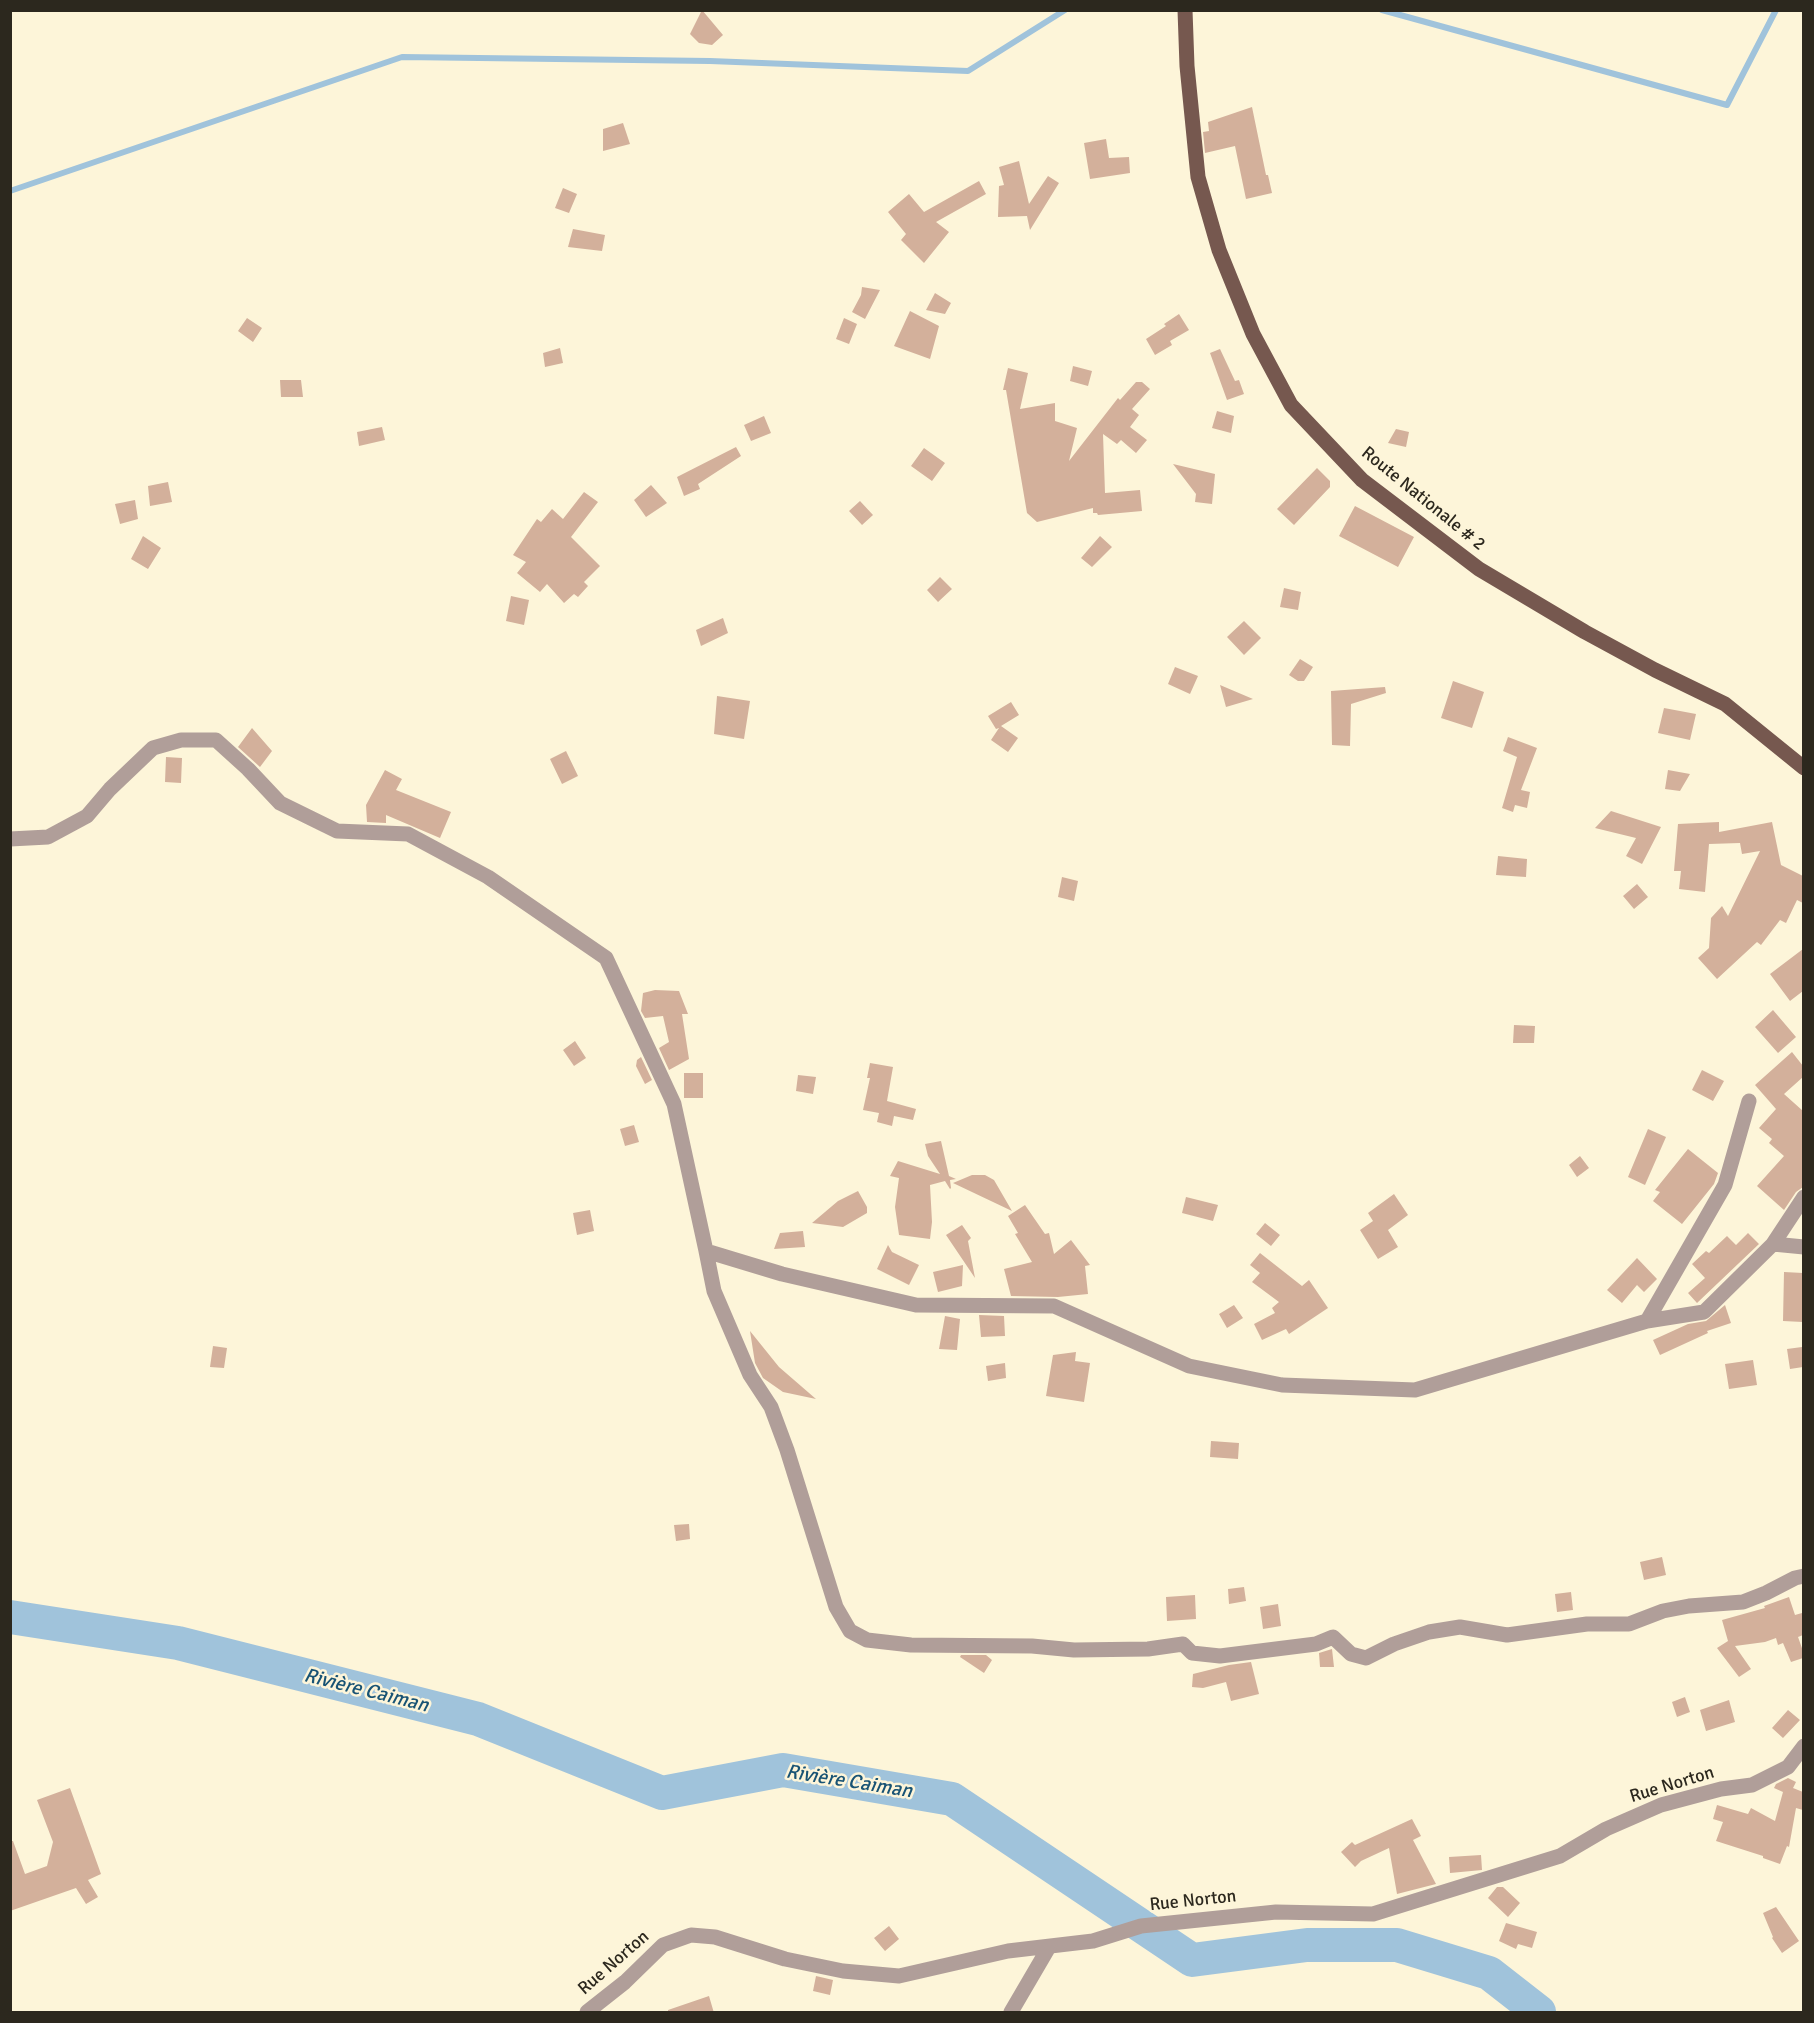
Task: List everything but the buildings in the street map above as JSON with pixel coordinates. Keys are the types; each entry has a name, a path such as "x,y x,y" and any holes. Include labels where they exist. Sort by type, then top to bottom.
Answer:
{"main road":[{"name":"Route Nationale # 2","path":"1185,10 1187,66 1198,177 1219,250 1253,334 1291,405 1362,480 1479,569 1585,632 1725,704 1803,768"}],"street":[{"path":"10,838 48,837 87,816 110,789 153,748 181,740 216,740 280,803 337,831 408,834 488,877 606,958 674,1104 714,1291 750,1375 767,1398 788,1450 836,1607 850,1631 867,1641 910,1645 1032,1646 1074,1650 1148,1649 1183,1644 1192,1653 1220,1656 1317,1644 1333,1637 1351,1654 1366,1658 1394,1644 1429,1632 1461,1627 1507,1635 1587,1624 1629,1624 1663,1611 1689,1606 1743,1602 1803,1576"},
{"path":"1647,1321 1725,1185 1749,1101"},
{"path":"706,1251 782,1274 916,1305 1054,1306 1189,1366 1282,1384 1415,1390 1647,1321 1704,1312 1773,1244 1803,1197"},
{"path":"1773,1244 1803,1247"},
{"name":"Rue Norton","path":"587,2013 625,1982 663,1945 691,1935 715,1937 785,1959 843,1971 899,1976 1008,1951 1093,1941 1141,1926 1276,1912 1373,1914 1560,1856 1606,1829 1661,1805 1752,1785 1788,1767 1803,1746"},
{"path":"1011,2013 1048,1947"}],"waterway":[{"path":"10,191 402,57 710,61 968,71 1065,10"},
{"path":"1382,10 1727,105 1776,10"},
{"name":"Rivière Caiman","path":"10,1617 178,1643 478,1719 662,1793 783,1770 952,1799 1192,1960 1307,1945 1397,1945 1489,1973 1539,2012"}]}
